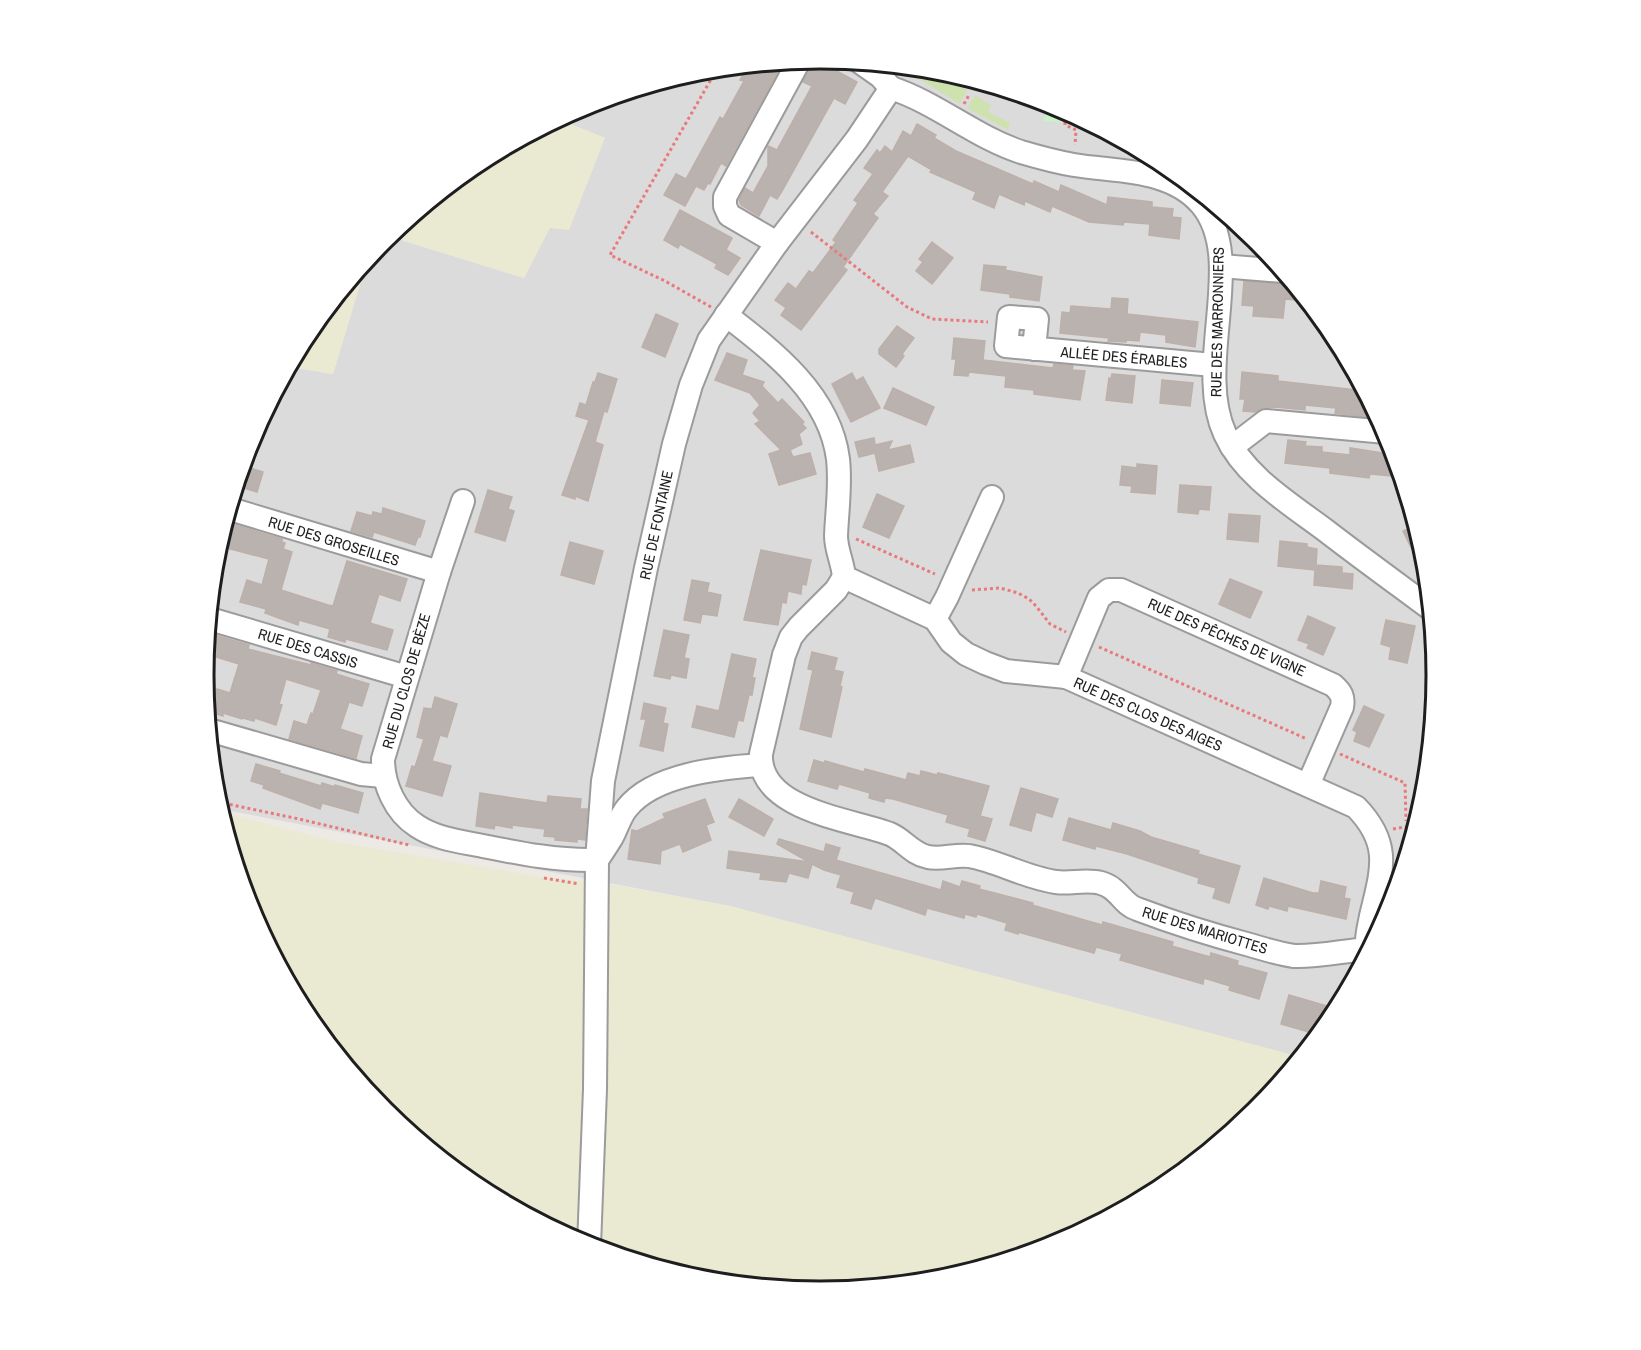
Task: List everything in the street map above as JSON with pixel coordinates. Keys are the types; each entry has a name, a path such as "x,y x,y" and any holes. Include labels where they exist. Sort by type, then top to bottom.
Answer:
{"street":[{"path":"777,243 729,215 725,206 725,197 794,70"},
{"name":"RUE DES MARRONNIERS","path":"873,71 891,88 922,101 997,143 1074,165 1156,170"},
{"name":"RUE DE FONTAINE","path":"589,1235 597,1024 597,860 606,762 669,465 691,385 709,340 777,243 857,139 891,88"},
{"name":"RUE DES MARRONNIERS","path":"1196,200 1207,213 1218,240 1221,266 1214,390 1218,415 1232,447 1252,473 1281,496 1419,589"},
{"path":"1221,266 1271,270"},
{"path":"218,733 361,774 383,776 390,795 407,819 431,834 445,839 571,861 597,860 626,809 640,795 656,786 690,775 735,766 760,765 784,655 791,637 798,627 836,590 844,577 836,538 840,493 839,465 834,440 818,403 796,375 757,339 726,315"},
{"name":"ALLÉE DES ÉRABLES","path":"1008,324 1006,346 1214,365"},
{"path":"1232,447 1266,421 1375,431"},
{"path":"935,619 992,497"},
{"name":"RUE DU CLOS DE BÈZE","path":"383,776 383,759 439,572 463,501"},
{"name":"RUE DES GROSEILLES","path":"237,511 439,572"},
{"name":"RUE DES CLOS DES AIGES","path":"844,577 935,619 951,642 966,654 985,663 1006,671 1066,678 1356,807 1368,819 1376,832 1382,854 1382,868 1368,933"},
{"name":"RUE DES PÊCHES DE VIGNE","path":"1066,678 1099,598 1103,593 1114,589 1131,594 1333,685 1339,690 1342,695 1342,707 1308,785"},
{"name":"RUE DES CASSIS","path":"217,621 407,677"},
{"name":"RUE DES MARIOTTES","path":"760,765 772,785 790,801 804,808 892,835 918,855 932,858 969,856 1058,883 1088,880 1100,882 1119,893 1133,908 1223,938 1281,954 1307,955 1359,952"}],"path":[{"path":"711,79 610,255 665,281 726,315"},
{"path":"1065,121 1065,125 1076,130 1074,165"},
{"path":"795,220 907,308 932,319 1008,324"},
{"path":"836,538 849,536 973,590 1000,588 1018,593 1029,599 1050,624 1405,783 1406,821"}],"shaded area":[{"path":"781,70 860,70 900,74 977,90 1015,101 1089,131 1157,171 1220,219 1249,246 1301,306 1324,338 1364,407 1394,480 1415,557 1425,635 1426,675 1425,715 1415,793 1394,870 1364,943 1345,978 1324,1012 1292,1055 730,906 230,811 220,754 214,675 220,596 235,518 247,480 277,407 296,372 298,368 333,374 361,279 399,239 524,278 550,227 605,138 569,124 626,101 664,90 741,74"}],"green space":[{"path":"904,75 960,86 967,90 960,104 921,80"},
{"path":"975,95 991,105 988,112 1010,123 1008,130 967,108"},
{"path":"1046,113 1070,123 1043,121"},
{"path":"569,124 605,138 569,230 550,228 524,278 399,239 452,194 484,171 552,131"},
{"path":"361,279 333,374 298,368 317,338"},
{"path":"231,815 336,842 535,876 607,884 730,906 1292,1055 1249,1104 1220,1131 1157,1179 1089,1219 1015,1249 939,1269 860,1280 781,1280 702,1269 626,1249 552,1219 517,1200 452,1156 392,1104 340,1044 296,978 261,907 247,870"}],"building":[{"path":"810,69 820,69 834,69 857,82 845,104 834,98 777,199 770,195 759,216 741,205 739,200 745,188 753,193 768,166 768,146 777,150 812,86 803,82"},
{"path":"778,70 726,166 721,163 710,184 708,183 704,190 696,186 685,206 664,195 676,174 686,179 720,117 723,119 744,81 740,80 744,74"},
{"path":"917,124 936,135 934,138 956,151 1033,184 1034,181 1059,192 1061,185 1107,205 1108,197 1152,202 1152,207 1173,209 1172,217 1181,218 1179,239 1149,235 1150,224 1124,222 1123,225 1089,222 1052,206 1050,212 1025,201 1024,205 999,194 994,208 973,199 976,192 930,172 932,170 908,156 882,192 888,196 873,214 878,218 843,267 847,270 801,330 781,315 786,308 775,300 788,283 796,289 809,271 813,273 836,242 833,240 858,203 854,200 873,174 864,168 877,150 880,153 885,146 892,152 903,131 911,136"},
{"path":"680,210 732,238 726,250 740,258 728,275 715,268 717,264 680,244 678,248 664,240"},
{"path":"932,242 953,258 932,284 916,271 923,262 919,259"},
{"path":"984,265 1006,267 1005,270 1042,277 1039,301 981,290"},
{"path":"1244,281 1283,283 1296,300 1285,299 1283,318 1253,316 1254,306 1242,305"},
{"path":"1112,298 1128,299 1127,314 1198,322 1195,347 1166,342 1166,335 1140,332 1139,341 1126,340 1126,342 1060,333 1062,312 1070,313 1071,306 1111,309"},
{"path":"656,314 678,324 665,357 642,347"},
{"path":"897,326 914,338 896,367 879,354 879,349"},
{"path":"954,338 985,341 983,360 1053,368 1054,364 1073,366 1072,370 1085,371 1080,400 1034,394 1034,390 1005,387 1006,376 969,372 968,376 954,375 956,359 952,359"},
{"path":"727,353 747,360 742,375 764,382 762,386 778,403 782,399 804,422 802,424 806,428 799,434 802,444 790,450 793,457 810,453 816,474 779,485 769,454 781,450 755,424 760,421 753,413 760,405 750,393 715,380"},
{"path":"1242,372 1278,376 1278,381 1355,390 1367,417 1335,413 1336,408 1305,405 1305,410 1275,407 1255,412 1243,411 1245,399 1240,399"},
{"path":"598,373 617,379 595,442 603,445 588,501 575,496 575,499 562,495 589,420 576,416 580,403 586,405"},
{"path":"852,373 856,381 863,377 880,408 851,422 832,384"},
{"path":"1112,374 1135,376 1132,403 1106,400 1109,378 1111,379"},
{"path":"1162,380 1193,383 1190,406 1160,403"},
{"path":"893,388 934,407 926,425 884,408"},
{"path":"874,438 875,445 892,441 888,450 910,445 914,462 879,471 875,453 859,457 855,442"},
{"path":"1288,440 1306,442 1305,446 1322,447 1322,452 1350,455 1350,448 1384,453 1393,476 1370,474 1369,478 1330,473 1330,468 1285,463"},
{"path":"1137,464 1157,466 1155,494 1131,492 1132,486 1120,485 1122,466 1137,468"},
{"path":"251,469 263,472 257,492 244,488"},
{"path":"1180,485 1211,487 1209,510 1199,509 1198,514 1178,512"},
{"path":"488,490 512,497 508,509 514,511 505,541 475,532"},
{"path":"877,494 904,506 889,538 863,527"},
{"path":"383,508 425,521 415,545 374,532 372,537 351,531 357,512 372,516 373,512 382,514"},
{"path":"1229,514 1260,516 1258,542 1227,539"},
{"path":"233,525 282,539 285,543 283,549 292,552 281,590 328,605 333,606 347,561 407,579 400,601 379,594 370,623 393,630 387,650 346,639 345,642 328,637 330,629 299,620 298,625 265,613 266,609 240,602 247,580 262,585 269,559 228,548"},
{"path":"1408,528 1414,554 1403,531"},
{"path":"1280,541 1307,544 1307,547 1317,549 1316,565 1342,567 1342,573 1353,574 1352,589 1314,585 1315,570 1278,566"},
{"path":"570,542 603,551 594,584 561,575"},
{"path":"761,550 811,560 806,585 802,584 801,594 788,591 786,603 782,602 778,625 744,620"},
{"path":"1230,579 1262,592 1250,618 1219,604"},
{"path":"692,580 709,583 707,592 721,595 717,616 702,614 700,623 684,620"},
{"path":"1308,616 1335,628 1323,655 1307,648 1309,644 1298,640"},
{"path":"1386,620 1415,626 1407,663 1389,659 1391,647 1381,644"},
{"path":"664,630 689,635 684,658 689,659 686,678 671,675 670,679 654,676"},
{"path":"216,635 249,645 248,649 311,665 311,663 337,671 336,674 369,684 362,706 349,702 340,729 362,736 356,758 289,739 294,721 307,725 321,690 286,679 276,725 255,718 254,721 223,713 223,716 216,714 217,689 230,693 239,664 215,657"},
{"path":"812,652 837,658 834,670 843,672 831,737 800,729 813,670 808,669"},
{"path":"732,654 756,659 752,678 755,678 752,695 749,695 743,721 738,720 734,737 692,727 697,706 719,711"},
{"path":"435,697 457,704 447,737 440,735 432,761 451,766 442,796 406,786 424,739 417,737 424,708 432,709"},
{"path":"644,703 666,708 663,723 668,724 663,751 640,746 646,719 641,719"},
{"path":"1364,706 1384,715 1369,747 1354,741 1357,732 1353,730"},
{"path":"814,760 864,772 865,769 906,780 908,773 920,776 921,771 989,786 980,816 992,819 985,841 968,836 970,829 946,822 948,815 893,799 885,798 884,802 869,798 870,793 839,784 837,789 808,781"},
{"path":"256,764 321,786 322,783 335,787 335,785 363,793 358,813 322,803 320,809 263,788 264,785 251,781"},
{"path":"1021,788 1058,799 1052,817 1036,812 1031,831 1010,825"},
{"path":"480,793 547,803 548,796 581,799 580,809 587,809 585,840 577,839 577,842 555,840 555,837 544,836 545,829 512,825 512,828 495,825 494,829 476,826"},
{"path":"705,799 714,822 706,825 711,840 683,852 680,844 661,851 660,864 628,859 632,830 637,831 665,818 663,814"},
{"path":"739,799 773,819 764,836 729,817"},
{"path":"1069,818 1111,830 1113,823 1199,851 1198,854 1240,866 1229,903 1213,898 1216,888 1198,883 1199,878 1127,854 1096,846 1095,849 1063,840"},
{"path":"779,839 824,852 826,844 840,848 836,860 941,890 943,881 960,887 962,881 980,886 979,889 1033,903 1032,905 1173,942 1172,946 1210,957 1211,953 1238,961 1237,965 1267,973 1259,999 1229,990 1230,986 1204,978 1203,984 1120,960 1122,954 1096,947 1094,953 1018,932 1018,934 1005,930 1007,923 977,914 976,917 965,914 964,918 927,908 925,915 875,898 871,909 851,903 854,892 837,887 841,875 812,864 808,878 789,873 786,882 760,879 761,873 727,868 729,851 809,862 777,844"},
{"path":"1264,878 1313,893 1319,893 1321,881 1346,887 1344,898 1350,899 1346,919 1288,906 1287,911 1256,905"},
{"path":"1289,995 1328,1006 1309,1032 1281,1024"}]}
